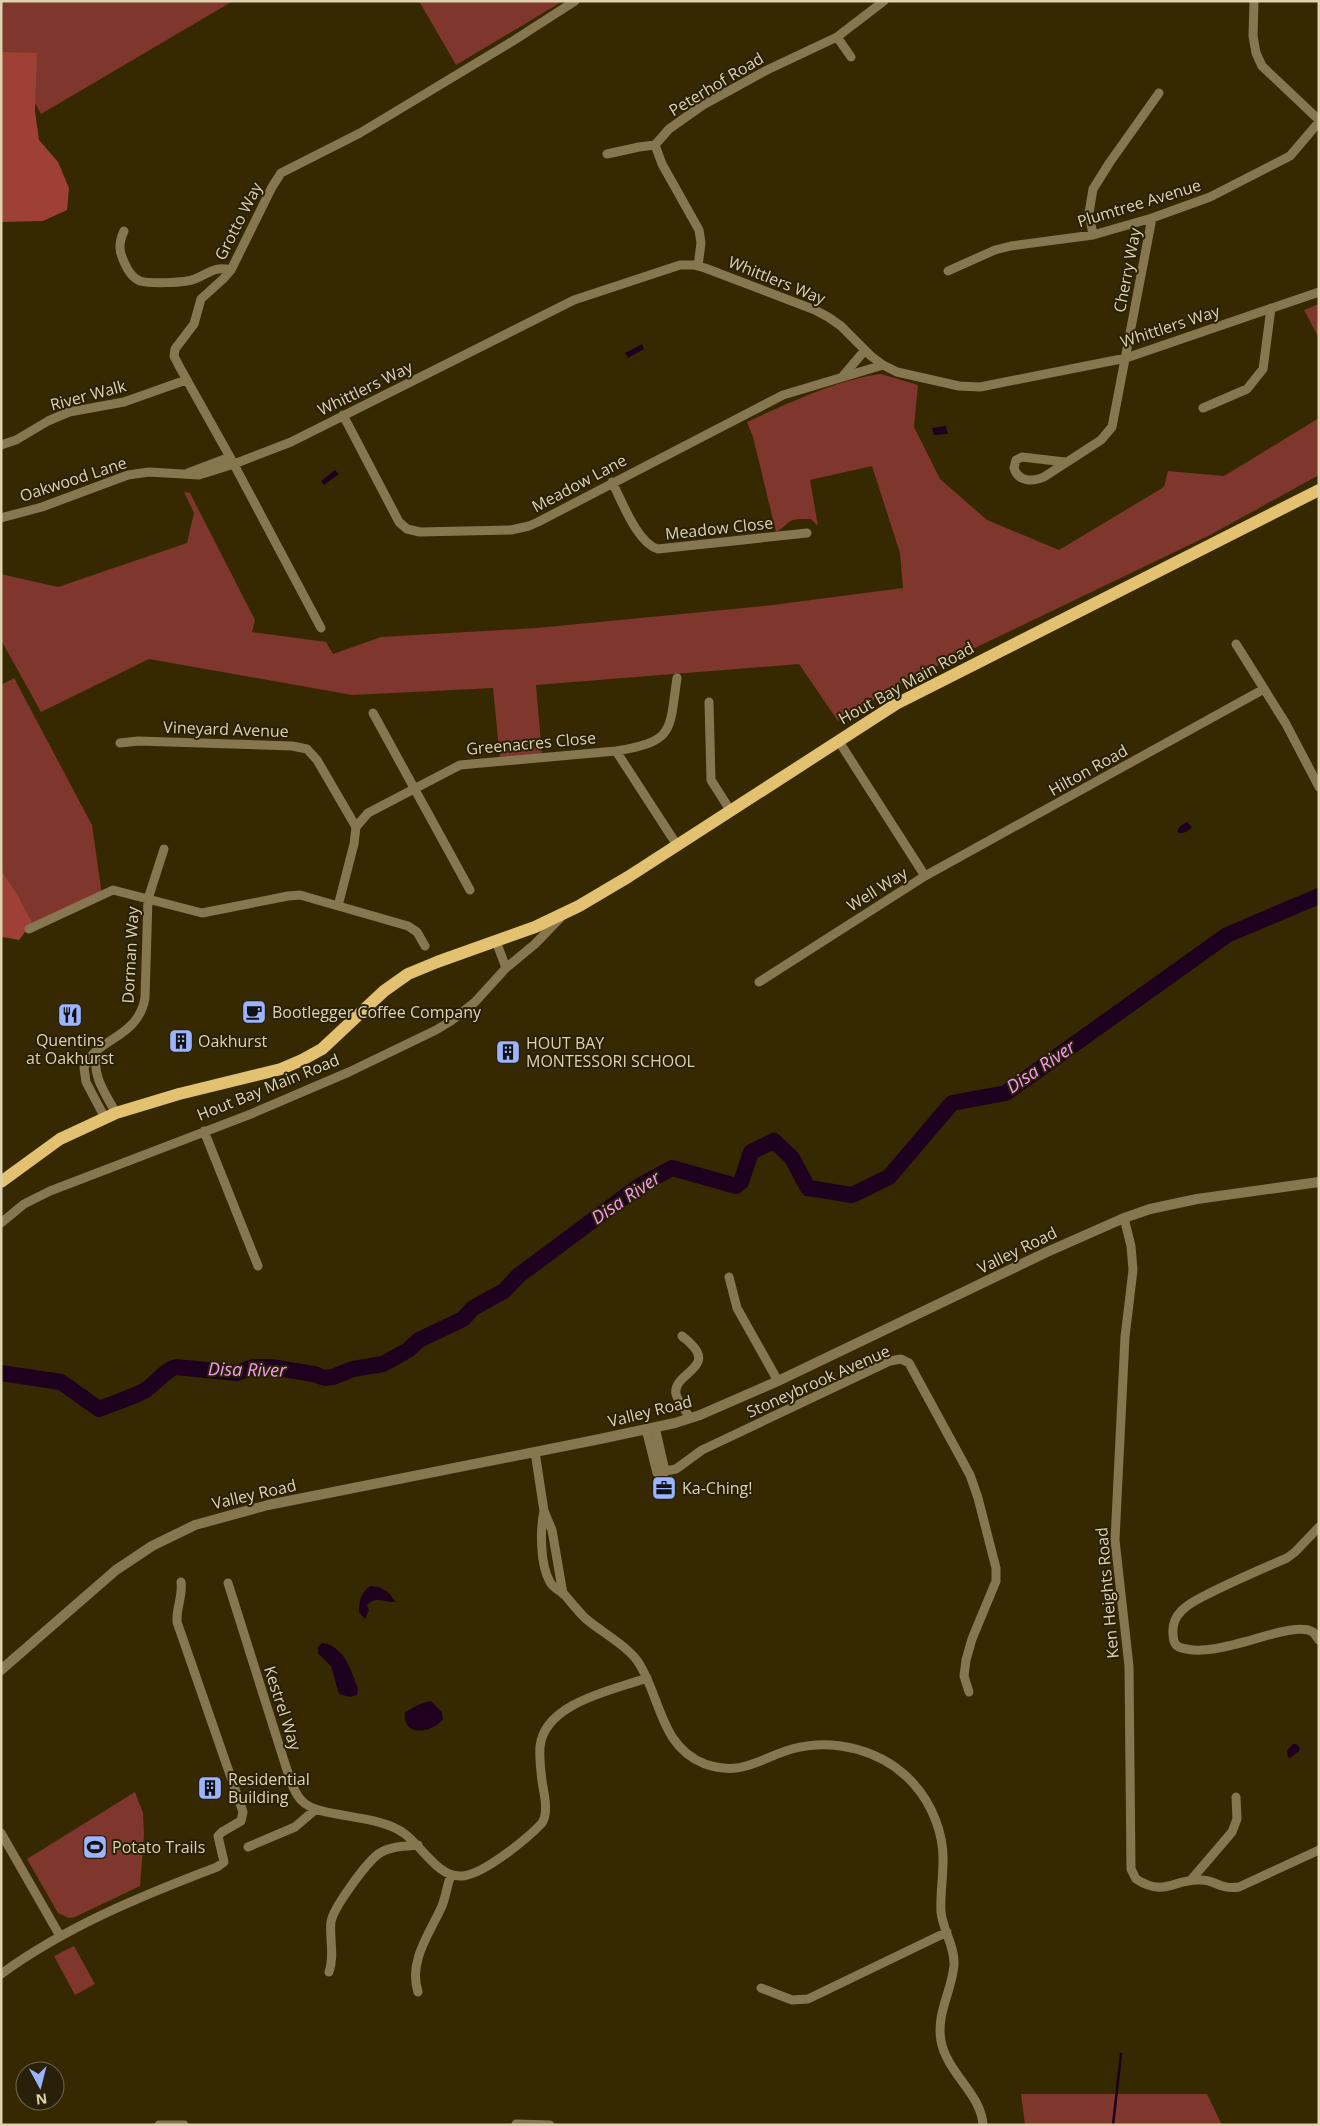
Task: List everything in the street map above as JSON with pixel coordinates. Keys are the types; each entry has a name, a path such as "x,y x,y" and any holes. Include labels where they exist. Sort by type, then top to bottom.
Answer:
{"main road":[{"name":"Hout Bay Main Road","path":"1,1182 60,1139 110,1116 179,1094 281,1069 302,1060 322,1048 384,991 408,974 564,914 677,845 879,713 916,692 1319,490"}],"street":[{"name":"Grotto Way","path":"321,628 175,359 175,349 194,324 201,299 223,280 231,270 272,186 281,173 360,133 575,1"},
{"name":"Peterhof Road","path":"655,145 669,130 703,105 767,70 838,37 884,1"},
{"path":"1254,1 1253,36 1256,53 1262,66 1319,121"},
{"path":"838,37 851,57"},
{"path":"1093,235 1089,213 1093,189 1159,93"},
{"name":"Plumtree Avenue","path":"948,270 1004,248 1093,235 1152,218 1210,197 1290,156 1319,121"},
{"path":"607,154 655,145 662,164 699,230 701,243 698,266"},
{"name":"Cherry Way","path":"1066,462 1022,457 1016,460 1014,468 1020,477 1035,480 1049,474 1101,440 1112,427 1152,218"},
{"path":"124,232 120,240 119,251 129,273 140,281 194,280 216,268 231,270"},
{"name":"Whittlers Way","path":"232,461 291,442 574,300 669,268 688,265 698,266 815,310 835,321 864,350 883,365 897,372 959,386 974,387 1126,358 1319,292"},
{"path":"1202,408 1247,389 1263,369 1271,308"},
{"path":"843,376 864,350"},
{"name":"Meadow Lane","path":"343,416 403,527 413,531 436,532 523,528 776,398 883,365"},
{"name":"River Walk","path":"1,445 16,440 48,421 69,412 124,402 186,380"},
{"name":"Oakwood Lane","path":"1,518 42,507 128,475 149,472 202,475 232,461"},
{"name":"Meadow Close","path":"612,482 642,537 648,545 658,549 807,533"},
{"path":"1236,644 1286,724 1319,787"},
{"path":"616,750 647,744 666,732 671,720 677,678"},
{"name":"Hilton Road","path":"925,876 1264,689"},
{"path":"708,702 711,780 730,810"},
{"path":"373,713 470,890"},
{"name":"Well Way","path":"759,982 925,876 838,740"},
{"name":"Vineyard Avenue","path":"120,743 138,741 186,742 292,746 307,749 317,760 356,827"},
{"name":"Greenacres Close","path":"356,827 368,813 460,765 616,750 677,845"},
{"path":"338,906 354,844 356,827"},
{"name":"Dorman Way","path":"110,1116 94,1067 97,1051 136,1022 144,1005 148,900 164,849"},
{"path":"29,929 111,891 202,913 294,895 408,926 417,932 425,946"},
{"name":"Hout Bay Main Road","path":"1,1223 24,1204 50,1191 349,1072 444,1025 484,994 506,968 541,938 564,914"},
{"path":"496,941 506,968"},
{"path":"204,1131 258,1266"},
{"name":"Valley Road","path":"1,1670 116,1570 135,1556 180,1531 209,1520 268,1505 535,1452 690,1418 722,1407 1055,1248 1124,1218 1150,1209 1197,1199 1319,1182"},
{"name":"Ken Heights Road","path":"1124,1218 1131,1246 1133,1270 1125,1337 1115,1540 1128,1666 1130,1860 1131,1869 1136,1879 1153,1886 1166,1888 1190,1880"},
{"path":"729,1278 737,1308 778,1381"},
{"path":"682,1336 693,1345 698,1357 697,1365 683,1378 676,1390 677,1396 690,1418"},
{"name":"Stoneybrook Avenue","path":"650,1428 665,1471 676,1469 707,1448 890,1361 901,1359 909,1363 970,1475 978,1498 996,1568 996,1581 972,1639 966,1660 964,1676 969,1692"},
{"path":"535,1452 543,1509 552,1530 563,1594 586,1618 636,1659 647,1678 670,1735 682,1750 707,1764 724,1768 757,1764 792,1749 832,1745 853,1748 894,1766 919,1791 931,1810 942,1841 941,1913 954,1964 941,2012 941,2042 950,2067 979,2108 982,2125"},
{"path":"1319,1526 1287,1558 1195,1600 1176,1616 1172,1627 1174,1642 1179,1647 1186,1648 1221,1648 1299,1628 1314,1632 1319,1640"},
{"path":"1,1974 60,1936 112,1909 222,1865 224,1859 219,1846 219,1835 241,1821 243,1812 177,1622 182,1592 180,1582"},
{"name":"Kestrel Way","path":"228,1582 294,1790 303,1802 316,1809 373,1819 400,1830 418,1845 442,1871 451,1876"},
{"path":"418,1992 416,1977 421,1948 442,1905 451,1876 462,1876 479,1872 542,1823 545,1809 540,1747 543,1735 558,1716 575,1704 647,1678"},
{"path":"1190,1880 1227,1840 1232,1832 1237,1819 1236,1797"},
{"path":"248,1847 295,1827 316,1809"},
{"path":"1,1833 60,1936"},
{"path":"329,1972 332,1961 331,1920 341,1901 375,1856 386,1850 418,1845"},
{"path":"1190,1880 1203,1880 1220,1887 1239,1887 1319,1850"},
{"path":"761,1988 792,2000 808,1999 947,1932"},
{"path":"516,2124 550,2125"},
{"path":"158,2125 184,2125"}],"shaded area":[{"path":"1,1 233,1 41,114 8,54 1,54"},
{"path":"419,1 563,1 456,65"},
{"path":"1,52 37,53 35,111 39,140 58,162 69,188 67,210 43,221 1,222"},
{"path":"1319,304 1319,338 1304,310"},
{"path":"642,344 644,349 628,358 625,353"},
{"path":"881,374 918,385 914,427 940,479 987,520 1059,550 1164,487 1168,471 1224,476 1319,418 1319,475 1210,535 902,683 838,721 799,664 536,685 542,755 500,759 493,688 352,695 149,659 41,712 1,640 1,574 58,587 187,543 194,513 184,492 190,493 255,620 252,632 326,642 333,654 381,637 537,628 773,605 903,588 900,553 872,466 810,480 818,526 811,519 796,519 776,532 753,437 747,422 795,400 830,387"},
{"path":"946,426 948,434 934,435 932,428"},
{"path":"335,470 339,474 324,485 321,481"},
{"path":"14,678 92,825 102,895 18,935 1,902 1,685"},
{"path":"1187,822 1191,828 1183,833 1177,832 1180,826"},
{"path":"1,870 18,896 32,923 19,940 3,937 1,939"},
{"path":"370,1586 385,1590 395,1602 374,1600 370,1602 367,1605 369,1610 365,1619 359,1612 359,1604 363,1594"},
{"path":"322,1643 336,1649 346,1660 358,1689 357,1695 350,1697 339,1694 331,1666 318,1653 318,1647"},
{"path":"431,1701 442,1712 443,1719 426,1730 419,1731 408,1726 405,1720 405,1712 420,1704"},
{"path":"1293,1744 1300,1748 1290,1758 1287,1751"},
{"name":"Potato Trails","path":"135,1792 143,1813 144,1835 140,1886 75,1917 69,1918 58,1913 27,1859"},
{"path":"74,1946 95,1984 75,1995 54,1956"},
{"path":"1021,2094 1207,2094 1222,2125 1025,2125"}],"waterway":[{"name":"Disa River","path":"1,1373 61,1382 99,1409 144,1391 167,1371 176,1367 237,1373 253,1367 271,1367 314,1374 325,1378 333,1377 353,1369 383,1364 408,1350 419,1340 463,1319 473,1308 504,1291 518,1276 639,1186 672,1168 736,1186 741,1182 751,1152 774,1141 792,1158 808,1188 852,1195 889,1177 952,1103 1006,1093 1227,935 1319,896"},
{"path":"1113,2125 1121,2054"}],"place":[{"name":"Bootlegger Coffee Company","path":"254,1012"},
{"name":"Quentins at Oakhurst","path":"70,1015"},
{"name":"Oakhurst","path":"181,1041"},
{"name":"HOUT BAY MONTESSORI SCHOOL","path":"508,1052"},
{"name":"Ka-Ching!","path":"664,1488"},
{"name":"Residential Building","path":"210,1788"},
{"name":"Potato Trails","path":"95,1847"}]}
